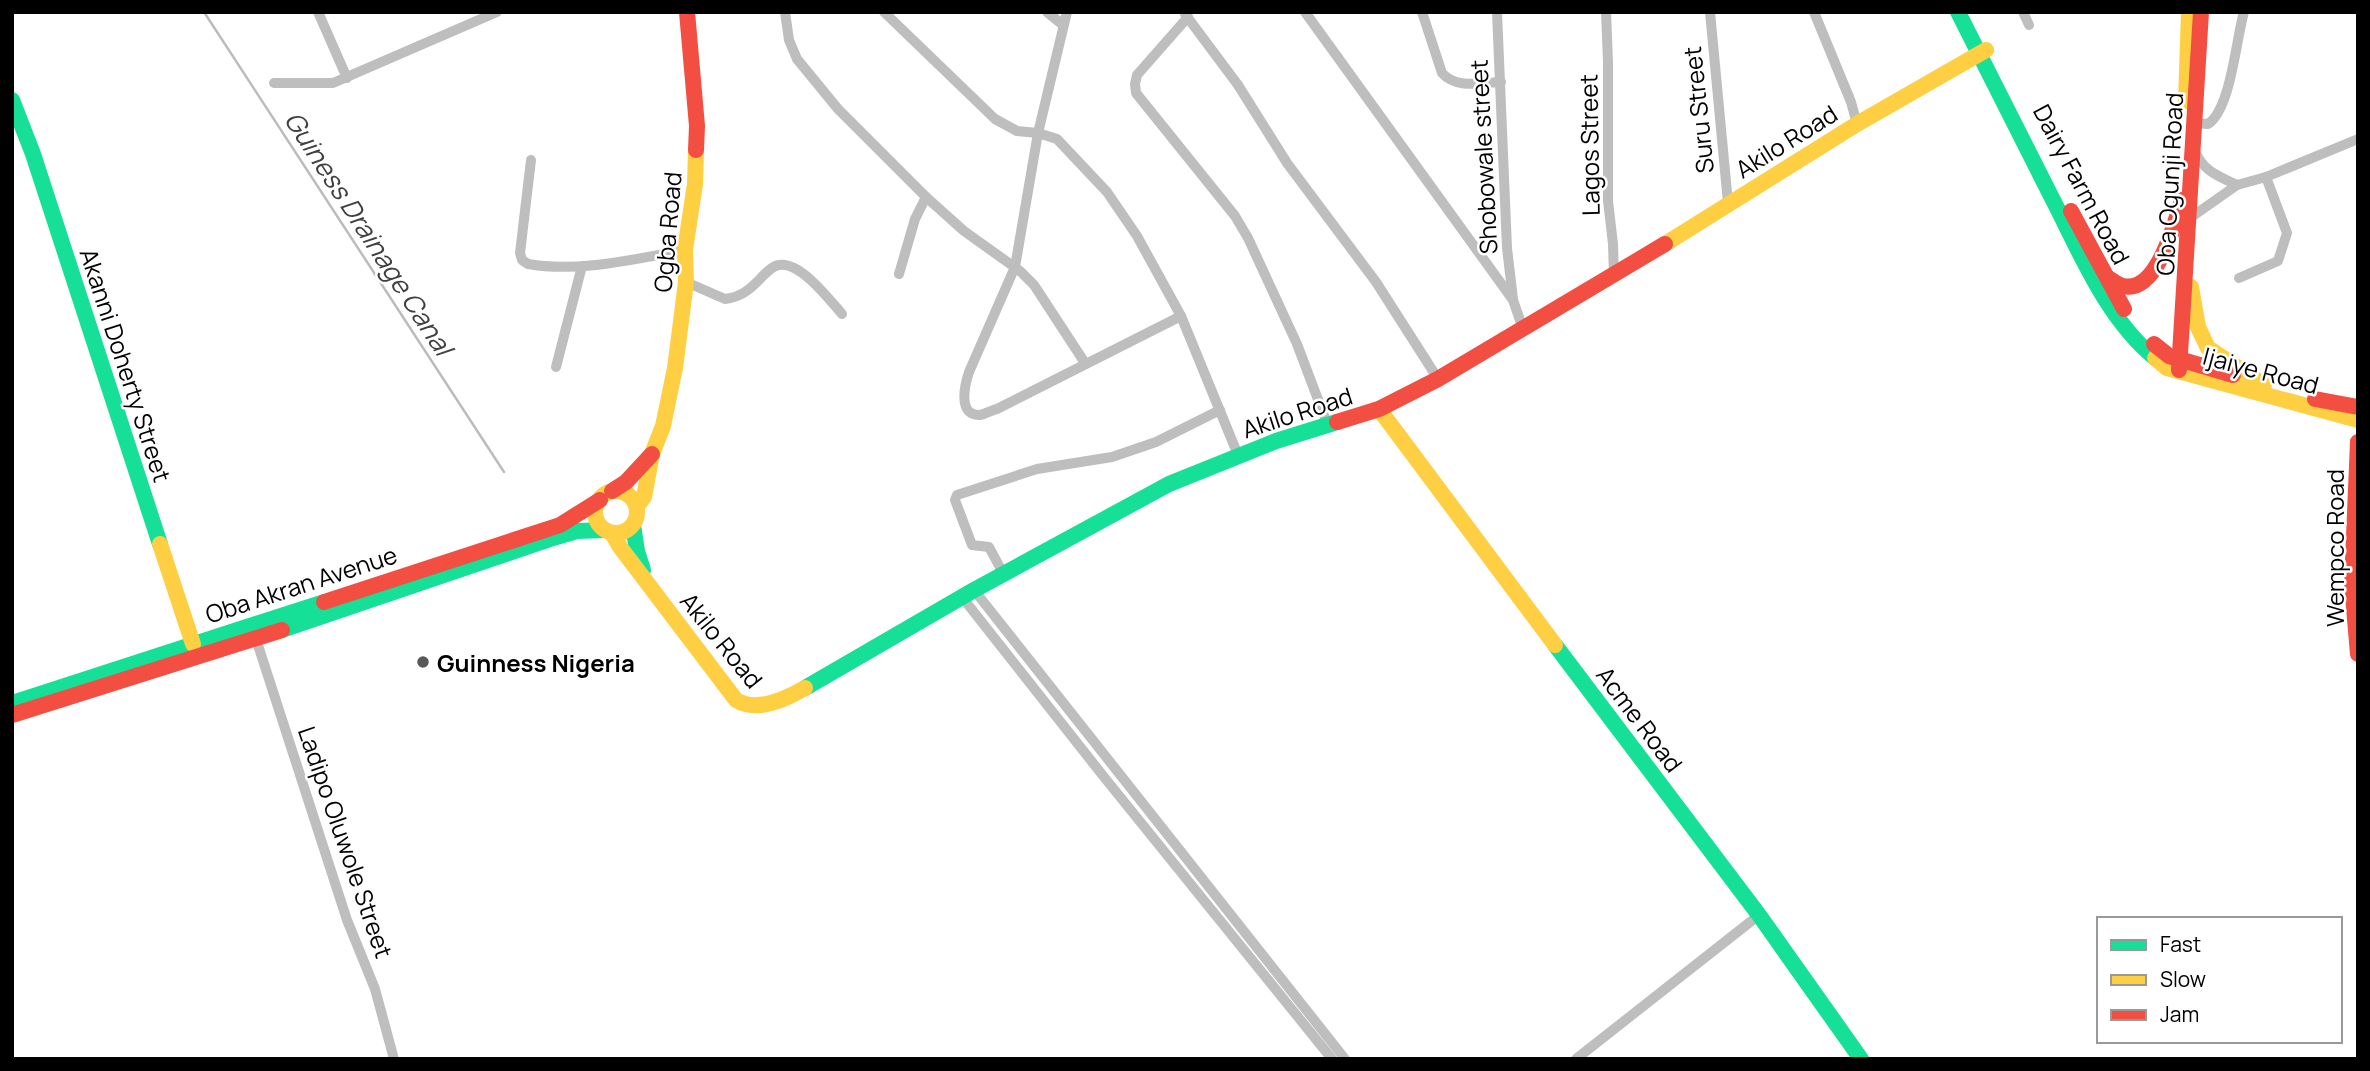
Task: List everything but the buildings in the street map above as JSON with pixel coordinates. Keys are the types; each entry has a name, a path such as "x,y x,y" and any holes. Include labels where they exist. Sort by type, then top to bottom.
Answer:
{"main road":[{"name":"Ogba Road","path":"637,506 644,497 652,453 663,426 675,368 686,282 685,250 695,184 697,126 687,12"},
{"name":"Dairy Farm Road","path":"1958,12 2024,125 2125,311 2174,364"},
{"name":"Dairy Farm Road","path":"1967,12 1982,52 2093,278 2125,328 2141,347 2174,364"},
{"name":"Oba Ogunji Road","path":"2174,364 2187,268 2194,147 2190,123 2189,12"},
{"name":"Oba Ogunji Road","path":"2174,364 2182,200 2201,12"},
{"name":"Akilo Road","path":"608,531 736,700 749,708 787,698 968,593 1169,484 1276,441 1379,409 1438,379 1614,276 1857,124 1982,52"},
{"name":"Akanni Doherty Street","path":"12,100 33,154 193,644"},
{"path":"2106,276 2117,285 2130,288 2142,283 2155,270 2182,200"},
{"path":"2187,268 2198,327 2208,348 2264,385"},
{"name":"Ijaiye Road","path":"2174,364 2358,407"},
{"name":"Ijaiye Road","path":"2174,364 2358,420"},
{"name":"Acme Road","path":"1379,409 1759,915 1861,1059"},
{"name":"Wempco Road","path":"2358,442 2352,584 2358,654"},
{"name":"Ogba Road","path":"606,496 626,482 652,453"},
{"path":"625,493 637,506 633,525 623,532 608,531 599,524 596,516 596,508 606,496 625,493"},
{"name":"Oba Akran Avenue","path":"12,703 560,525 606,496"},
{"name":"Akilo Road","path":"633,525 637,551 647,582"},
{"name":"Oba Akran Avenue","path":"12,715 256,639 553,538 577,531 608,531"}],"street":[{"path":"318,12 346,78"},
{"path":"274,83 333,83 497,12"},
{"path":"785,12 789,40 797,59 838,109 926,197 981,245 1014,267 1034,285 1085,363"},
{"path":"884,12 995,119 1017,131 1038,133 1057,139 1121,208 1181,316 1238,456"},
{"path":"1047,12 1063,25"},
{"path":"1067,12 1038,133 1014,267 963,390 968,409 981,415 997,409 1181,316"},
{"path":"1305,12 1513,300 1523,329"},
{"path":"1422,12 1442,73 1448,80 1459,84 1501,82"},
{"name":"Shobowale street","path":"1497,12 1507,248 1513,300"},
{"name":"Lagos Street","path":"1605,12 1608,62 1608,201 1614,244 1614,276"},
{"name":"Suru Street","path":"1710,12 1728,203"},
{"path":"1814,12 1851,102 1857,124"},
{"path":"2023,12 2029,25"},
{"path":"2190,123 2208,124 2217,116 2230,82 2244,12"},
{"path":"1328,426 1297,344 1235,216 1136,93 1137,75 1185,15 1238,85 1287,163 1376,282 1438,379"},
{"path":"2190,218 2237,185 2266,177 2358,139"},
{"path":"2194,147 2200,163 2205,168 2237,185"},
{"path":"531,160 520,253 522,260 534,265 582,265 633,260 685,250"},
{"path":"2239,278 2278,261 2287,233 2266,177"},
{"path":"899,274 915,219 926,197"},
{"path":"686,282 725,299 732,298 748,291 773,267 783,264 798,269 822,290 842,314"},
{"path":"556,367 582,265"},
{"path":"1004,575 989,547 975,546 970,541 955,500 957,495 1037,469 1112,457 1156,442 1220,411"},
{"path":"968,593 1334,1055 1345,1059"},
{"name":"Ladipo Oluwole Street","path":"256,639 347,920 374,989 394,1059"},
{"path":"1576,1059 1759,915"}],"waterway":[{"name":"Guiness Drainage Canal","path":"204,12 504,472"}],"traffic: fast":[{"path":"1958,12 2084,262 2122,324 2155,358"},
{"path":"12,100 33,154 160,544"},
{"path":"805,688 974,590 1169,484 1276,441 1337,422"},
{"path":"633,525 643,570"},
{"path":"282,630 553,538 577,531 605,530"},
{"path":"12,703 324,602"},
{"path":"1555,645 1759,915 1861,1059"}],"traffic: slow":[{"path":"2186,101 2189,12"},
{"path":"1665,244 1857,124 1986,50"},
{"path":"637,506 644,497 652,454 663,426 675,368 686,282 685,250 695,184 696,150"},
{"path":"2191,287 2198,327 2208,348 2264,385"},
{"path":"2155,358 2167,368 2358,420"},
{"path":"1379,409 1555,645"},
{"path":"616,491 631,497 637,512 631,527 616,533 601,527 595,512 601,497 616,491"},
{"path":"612,533 736,700 744,704 762,705 805,688"},
{"path":"160,544 193,644"}],"traffic: jam":[{"path":"687,12 697,126 696,150"},
{"path":"2179,370 2201,12"},
{"path":"2108,278 2123,286 2135,286 2146,279 2163,255 2182,200"},
{"path":"2071,211 2124,309"},
{"path":"1337,422 1379,409 1438,379 1665,244"},
{"path":"2154,344 2169,356 2233,375"},
{"path":"2315,399 2358,407"},
{"path":"2358,442 2352,584 2358,654"},
{"path":"612,491 626,482 652,454"},
{"path":"324,602 560,525 600,500"},
{"path":"12,715 282,630"}],"place":[{"name":"Guinness Nigeria","path":"423,662"}]}
